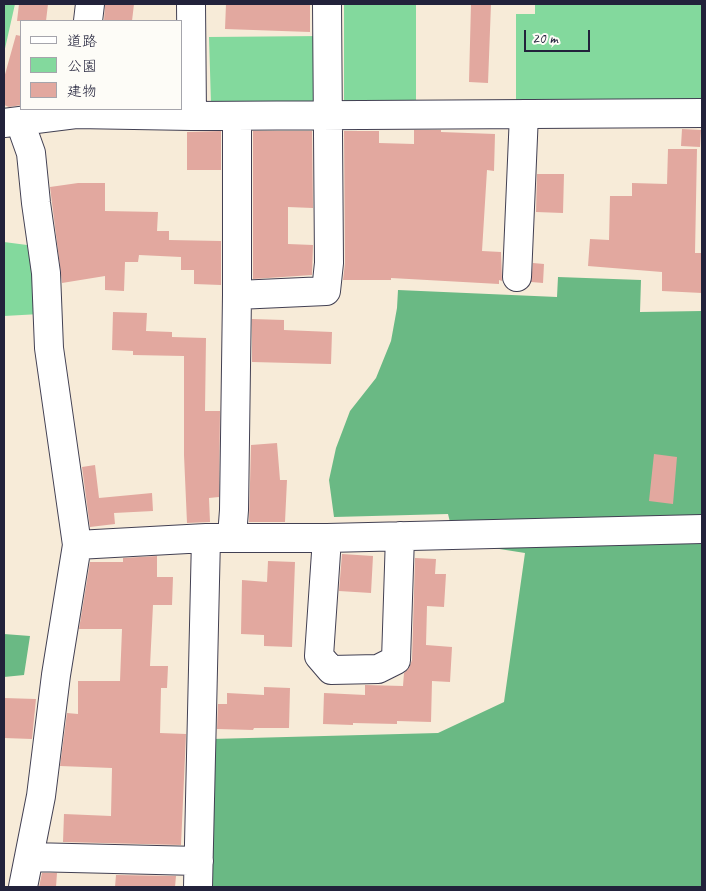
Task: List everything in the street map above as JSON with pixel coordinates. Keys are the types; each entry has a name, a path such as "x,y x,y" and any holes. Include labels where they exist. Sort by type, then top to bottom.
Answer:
{"street":[{"path":"88,20 90,4"},
{"path":"191,4 192,116"},
{"path":"237,295 326,292 330,263 327,4"},
{"path":"23,887 41,796 56,675 77,545 49,348 46,274 31,153 12,123 77,112 192,116 702,113"},
{"path":"517,277 524,114"},
{"path":"198,887 198,861 219,538 234,510 237,116"},
{"path":"77,545 219,538 327,538 702,529"},
{"path":"327,538 319,656 331,670 378,669 396,660 400,536"},
{"path":"29,857 198,861"}],"green space":[{"path":"4,4 15,4 4,53"},
{"path":"344,4 416,4 416,105 344,106"},
{"path":"535,4 702,4 702,101 516,101 516,14 535,14"},
{"path":"322,36 323,94 310,105 211,104 209,37"},
{"path":"4,242 27,245 40,314 4,316"},
{"path":"558,277 641,280 640,312 702,311 702,887 209,887 211,739 438,733 504,702 525,553 455,542 448,514 334,517 329,480 336,448 350,411 376,378 391,341 398,290 557,297"},
{"path":"4,634 30,636 24,675 4,677"}],"building":[{"path":"19,4 48,4 46,20 17,21"},
{"path":"105,4 134,4 132,20 104,20"},
{"path":"226,4 310,4 310,32 225,29"},
{"path":"471,4 491,4 488,83 469,82"},
{"path":"16,35 20,36 20,105 9,107 4,105 4,78"},
{"path":"682,129 701,130 700,147 681,146"},
{"path":"414,130 495,134 494,171 487,170 482,251 501,252 502,281 499,280 499,284 391,278 391,280 343,280 345,263 344,131 379,131 379,143 414,144"},
{"path":"221,131 221,170 187,170 187,132"},
{"path":"253,131 312,131 313,208 288,207 288,244 313,245 312,275 253,279"},
{"path":"668,149 697,149 695,253 702,253 702,293 662,291 662,272 588,266 590,239 609,240 610,196 632,196 632,183 667,184"},
{"path":"537,174 564,174 563,213 536,212"},
{"path":"78,183 105,183 105,211 158,212 157,231 169,231 169,240 221,241 221,285 194,284 194,270 181,270 181,257 139,255 138,262 125,262 124,291 105,290 105,276 62,283 50,187"},
{"path":"533,263 544,264 543,283 531,282"},
{"path":"113,312 147,313 146,331 172,332 172,337 206,338 205,411 220,411 219,497 209,498 210,522 187,523 184,455 184,356 133,355 133,351 112,350"},
{"path":"252,319 284,320 284,330 332,332 331,364 252,362"},
{"path":"277,443 280,480 287,480 285,522 249,522 251,445"},
{"path":"654,454 677,457 673,504 649,501"},
{"path":"95,465 99,498 152,493 153,511 114,513 115,524 90,527 82,467"},
{"path":"342,554 373,556 371,593 339,591"},
{"path":"157,556 157,577 173,577 172,605 153,605 150,666 168,666 167,688 161,688 160,733 186,734 181,845 63,842 64,814 111,816 112,768 60,766 67,713 78,714 78,681 120,681 122,629 79,629 90,562 123,562 123,558"},
{"path":"415,558 436,559 435,574 446,574 444,607 427,606 426,645 452,647 450,682 432,681 431,722 397,721 397,724 323,724 324,693 365,695 365,685 403,686 404,673 409,668 412,660"},
{"path":"268,561 295,562 292,647 264,646 264,635 241,634 242,580 267,582"},
{"path":"264,687 290,688 289,728 217,729 218,704 227,704 227,693 264,695"},
{"path":"4,698 36,699 32,739 4,738"},
{"path":"42,873 57,873 56,887 39,887"},
{"path":"116,875 176,876 175,887 115,887"}]}
